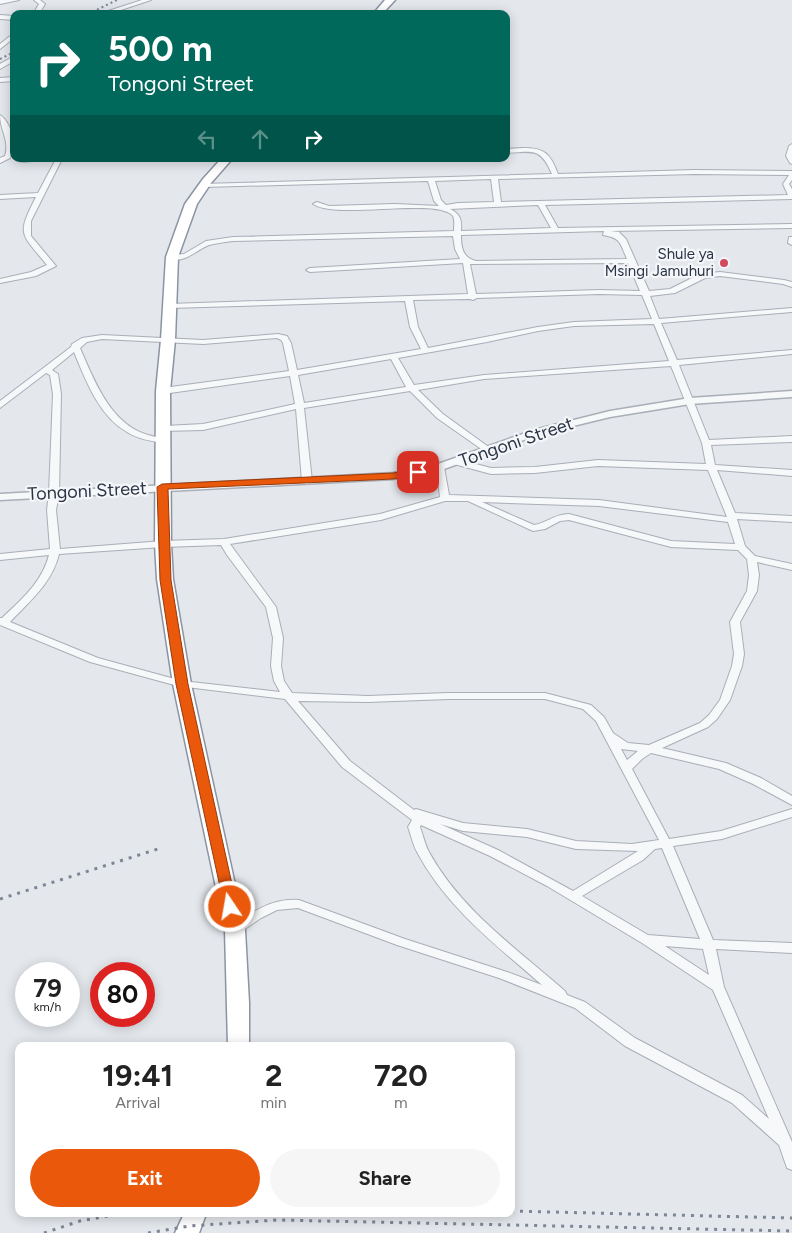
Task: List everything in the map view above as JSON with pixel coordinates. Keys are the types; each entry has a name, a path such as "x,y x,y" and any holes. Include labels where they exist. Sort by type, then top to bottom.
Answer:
{"highway":[{"path":"381,10 390,0"},
{"path":"224,162 204,185 183,222 172,257 168,340 163,391 165,434 162,487 165,580 182,684 235,930 239,1042"},
{"path":"186,1233 194,1217"}],"street":[{"path":"0,2 16,0"},
{"path":"37,0 42,4 40,10"},
{"path":"114,10 148,0"},
{"path":"108,10 120,1"},
{"path":"0,47 10,38"},
{"path":"0,117 9,134 10,141"},
{"path":"792,146 789,156 792,162"},
{"path":"510,151 531,150 543,153 547,157 556,176"},
{"path":"0,281 34,274 52,266 27,234 27,221 57,162"},
{"path":"204,185 695,172 792,174 786,184 792,197 441,207 328,208 317,204"},
{"path":"494,177 498,204"},
{"path":"431,179 441,207 455,215 458,248 466,261 473,298"},
{"path":"0,197 39,195"},
{"path":"541,204 556,231"},
{"path":"172,257 188,256 200,246 226,240 457,235 681,227 792,226"},
{"path":"582,231 616,234 626,246 690,401 706,444 711,467 741,547 752,558 792,567"},
{"path":"310,270 466,261 631,261"},
{"path":"169,306 473,298 599,292 646,294 672,291 710,275 784,282 792,286"},
{"path":"409,300 414,327 426,351"},
{"path":"163,391 293,373 565,325 658,321 792,310"},
{"path":"0,404 84,340 102,337 203,342 278,336 284,338 286,343 300,406 307,481"},
{"path":"74,346 94,389 114,418 134,434 151,439 165,434 300,406 516,374 675,363 792,352"},
{"path":"393,356 412,389 440,416 486,450"},
{"path":"46,370 54,374 57,394 54,493 50,504 55,552 53,561 38,590 2,621 94,660 182,684 288,696 368,699 448,696 545,696 587,707 600,719 667,845 708,943 718,987 789,1147 792,1164"},
{"name":"Tongoni Street","path":"0,497 393,476 440,468 486,450 561,425 610,414 690,401 792,394"},
{"path":"706,444 792,439"},
{"path":"457,462 479,469 502,471 598,463 711,467 792,473"},
{"path":"440,468 445,498"},
{"path":"0,557 163,544 224,542 381,517 445,498 599,503 731,518 792,519"},
{"path":"466,498 534,528 542,528 557,517 569,517 671,544 741,547"},
{"path":"224,542 230,553 271,607 278,638 276,666 279,681 288,696 346,764 414,815 494,853 573,896 646,940 718,987"},
{"path":"626,768 638,756 650,749 704,725 713,717 725,700 738,666 739,654 735,622 752,591 754,575 752,558"},
{"path":"606,730 625,746 650,749 722,766 763,784 792,801"},
{"path":"414,815 463,827 527,833 576,845 632,848 667,845 722,836 792,813"},
{"path":"414,815 416,839 421,852 439,877 471,915 565,998"},
{"path":"573,896 639,857 650,846"},
{"path":"235,930 269,909 282,904 299,904 401,942 503,975 565,998 596,1016 630,1042 737,1099 789,1147"},
{"path":"646,940 683,944 708,943 792,948"}],"railway":[{"path":"96,10 117,0"},
{"path":"0,59 10,54"},
{"path":"0,899 161,848"},
{"path":"515,1211 792,1218"},
{"path":"44,1233 80,1221 102,1217"},
{"path":"148,1233 189,1226 277,1220 792,1231"}],"place":[{"name":"Shule ya Msingi Jamuhuri","path":"724,263"}],"route":[{"path":"230,907 198,750 182,684 165,580 162,487 393,476 418,472"}]}
